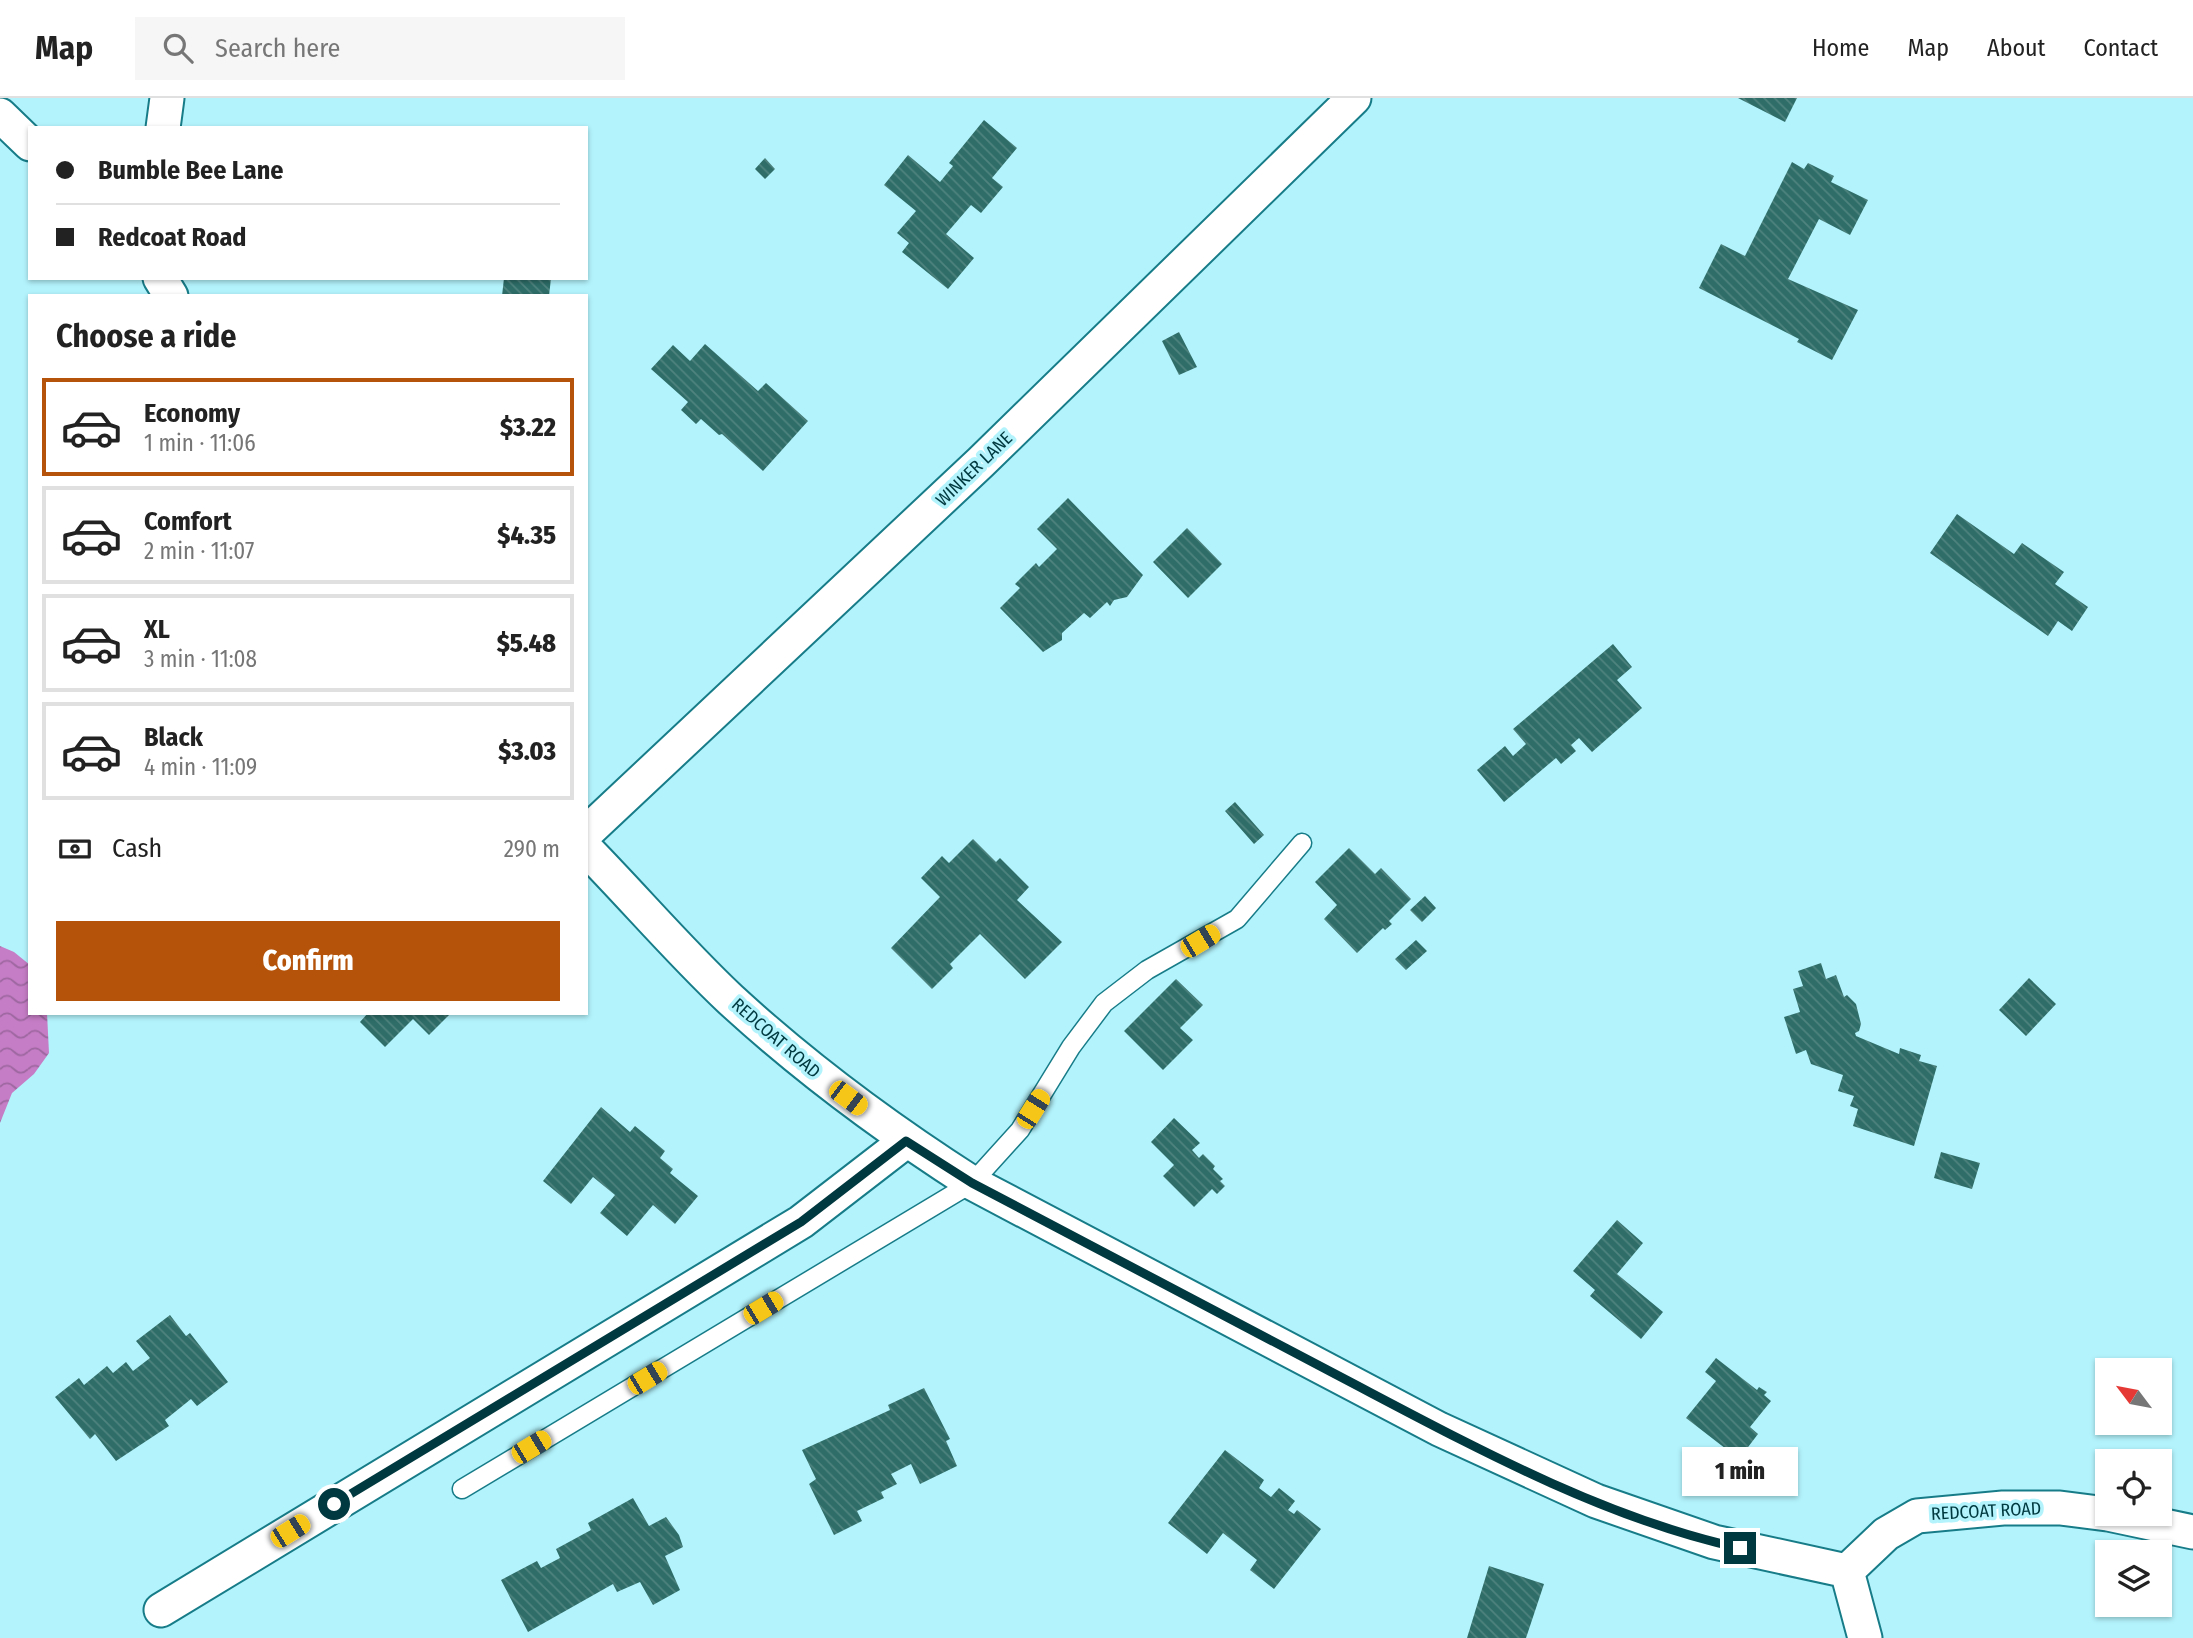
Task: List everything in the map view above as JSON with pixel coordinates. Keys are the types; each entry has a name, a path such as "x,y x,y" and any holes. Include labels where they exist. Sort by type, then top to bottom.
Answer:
{"street":[{"path":"163,126 167,98"},
{"name":"WINKER LANE","path":"588,831 981,462 1354,98"},
{"path":"0,115 28,142"},
{"name":"REDCOAT ROAD","path":"588,851 729,997 810,1069 906,1141 972,1183 1439,1429 1596,1501 1714,1542 1847,1571 1886,1534 1917,1516 2003,1507 2060,1508 2095,1512"},
{"path":"161,1610 801,1222 906,1141"},
{"name":"REDCOAT ROAD","path":"2164,1526 2193,1532"},
{"path":"1847,1571 1865,1638"}],"lane":[{"path":"462,1489 972,1183 1020,1130 1071,1047 1104,1003 1147,970 1237,919 1302,843"}],"water":[{"path":"0,946 14,952 28,963 28,1015 47,1015 49,1053 34,1074 12,1093 0,1123"}],"building":[{"path":"1738,98 1797,98 1785,122"},
{"path":"984,120 1017,148 992,178 1003,187 981,213 971,205 946,234 974,258 948,289 902,252 909,243 897,233 916,211 884,185 908,155 940,182 953,166 949,163"},
{"path":"765,158 775,169 765,179 755,169"},
{"path":"1792,162 1804,169 1808,163 1834,176 1831,182 1868,200 1850,235 1819,219 1788,279 1858,310 1832,360 1797,342 1799,339 1699,288 1721,244 1745,256"},
{"path":"504,280 551,280 549,294 502,294"},
{"path":"1179,332 1197,367 1179,375 1162,341"},
{"path":"705,344 758,391 766,383 808,421 763,471 701,419 696,424 681,410 688,402 651,369 673,345 690,361"},
{"path":"1068,498 1143,575 1127,597 1114,600 1110,606 1107,602 1090,618 1084,613 1062,633 1062,640 1043,652 1000,608 1020,588 1015,584 1036,563 1039,567 1057,549 1037,529"},
{"path":"1957,514 2014,554 2022,543 2064,572 2055,584 2088,607 2072,631 2058,621 2048,636 1930,553"},
{"path":"1187,528 1222,564 1188,598 1153,562"},
{"path":"1613,644 1632,667 1617,680 1642,708 1592,752 1579,738 1571,745 1576,751 1561,764 1556,758 1504,802 1477,770 1505,746 1513,756 1526,744 1513,729"},
{"path":"1235,802 1264,835 1254,844 1225,811"},
{"path":"973,839 996,862 1000,858 1029,887 1017,900 1062,942 1025,979 980,934 950,964 953,968 932,989 891,948 940,897 921,878 942,856 949,863"},
{"path":"1349,848 1375,874 1381,868 1411,899 1389,921 1392,924 1385,930 1383,928 1357,953 1324,919 1337,905 1315,882"},
{"path":"1425,896 1436,908 1422,922 1410,910"},
{"path":"1416,940 1427,951 1406,970 1395,959"},
{"path":"1821,963 1826,979 1836,975 1844,997 1847,995 1856,1004 1861,1024 1856,1036 1899,1054 1900,1048 1921,1055 1919,1061 1937,1066 1914,1146 1853,1126 1858,1109 1850,1106 1854,1096 1838,1091 1843,1075 1811,1064 1806,1050 1796,1054 1784,1017 1800,1012 1793,989 1803,986 1798,971"},
{"path":"2029,978 2056,1004 2026,1036 1999,1010"},
{"path":"1176,979 1203,1005 1180,1028 1193,1040 1163,1070 1124,1031"},
{"path":"366,1015 449,1015 429,1035 413,1019 385,1047 360,1022"},
{"path":"601,1107 630,1132 635,1126 665,1151 660,1158 673,1169 670,1173 698,1196 675,1224 653,1205 627,1236 600,1213 615,1195 593,1177 571,1204 543,1181"},
{"path":"1174,1118 1200,1143 1192,1150 1199,1158 1203,1154 1215,1166 1213,1169 1223,1179 1220,1181 1225,1186 1217,1194 1212,1189 1194,1207 1163,1176 1174,1165 1151,1142"},
{"path":"1941,1152 1980,1163 1972,1189 1934,1178"},
{"path":"1617,1220 1643,1243 1617,1274 1663,1312 1641,1339 1590,1296 1595,1290 1573,1271"},
{"path":"170,1315 186,1336 190,1333 228,1382 197,1406 191,1399 165,1420 169,1426 116,1461 95,1434 90,1439 55,1397 79,1378 84,1385 107,1366 113,1373 126,1362 133,1371 150,1358 136,1341"},
{"path":"1716,1358 1757,1390 1759,1387 1767,1392 1764,1395 1771,1401 1750,1427 1758,1434 1739,1459 1686,1418 1716,1381 1705,1372"},
{"path":"924,1388 950,1439 946,1441 957,1466 920,1484 911,1464 891,1474 897,1484 881,1492 884,1498 857,1511 862,1521 834,1535 809,1484 816,1479 802,1450 890,1410 888,1405"},
{"path":"1225,1450 1264,1480 1259,1488 1271,1497 1279,1488 1295,1501 1288,1510 1294,1514 1297,1510 1321,1529 1274,1589 1250,1570 1257,1560 1223,1533 1207,1554 1168,1523"},
{"path":"633,1498 649,1526 666,1517 679,1535 683,1547 665,1556 680,1590 653,1605 640,1582 617,1592 613,1584 528,1632 501,1580 537,1561 541,1568 560,1558 556,1549 591,1530 588,1523"},
{"path":"1489,1566 1544,1584 1526,1638 1467,1638"}],"route":[{"path":"334,1504 801,1222 906,1141 972,1183 1439,1429 1596,1501 1714,1542 1740,1548"}]}
